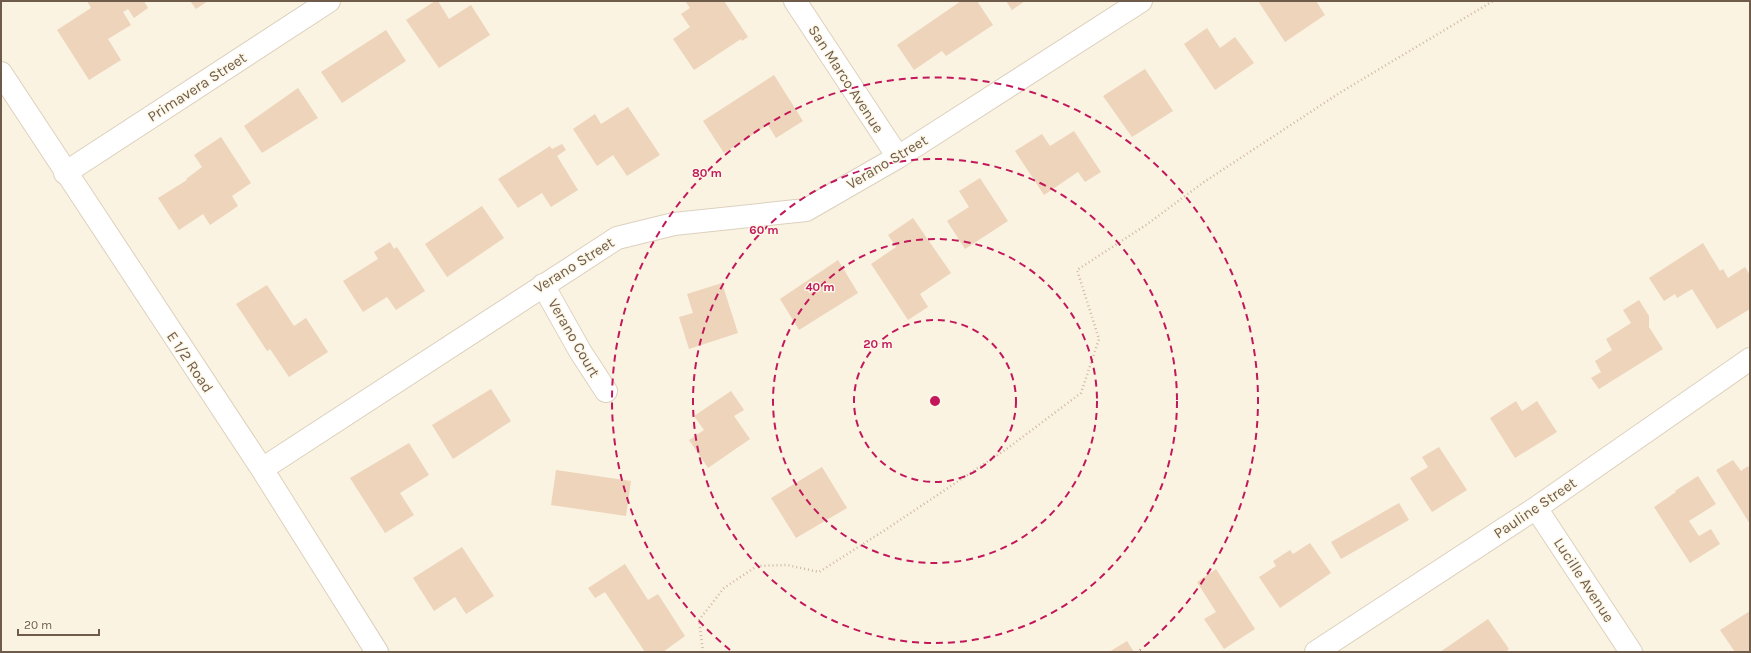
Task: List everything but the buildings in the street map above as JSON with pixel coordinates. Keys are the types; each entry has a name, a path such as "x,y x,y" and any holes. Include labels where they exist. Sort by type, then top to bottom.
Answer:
{"street":[{"name":"Primavera Street","path":"65,173 329,1"},
{"name":"San Marco Avenue","path":"795,1 898,157"},
{"name":"Verano Street","path":"262,469 617,238 674,224 806,210 898,157 1141,1"},
{"name":"E 1/2 Road","path":"1,73 65,173 262,469 377,652"},
{"name":"Verano Court","path":"543,285 580,351 606,392"},
{"name":"Pauline Street","path":"1316,652 1536,508 1750,359"},
{"name":"Lucille Avenue","path":"1536,508 1631,652"}],"path":[{"path":"703,652 699,620 724,588 757,566 787,565 819,572 1008,448 1081,394 1099,339 1078,270 1146,225 1204,182 1342,92 1493,1"}]}
